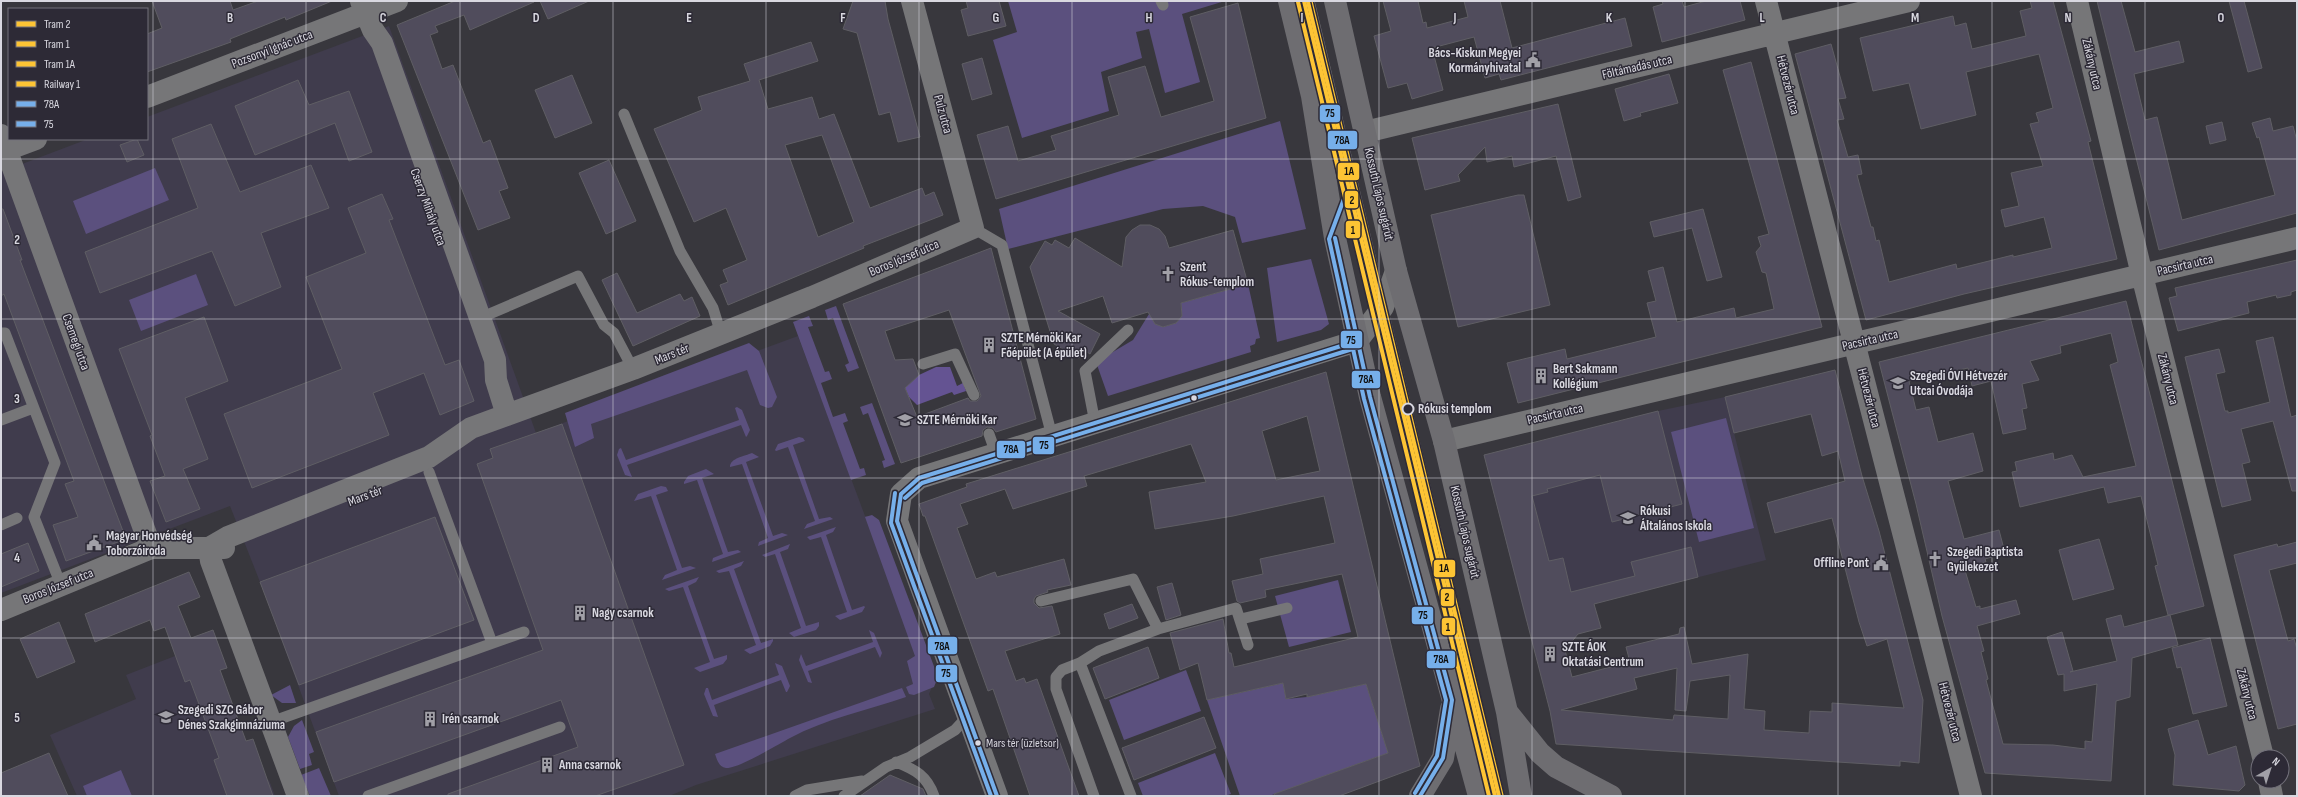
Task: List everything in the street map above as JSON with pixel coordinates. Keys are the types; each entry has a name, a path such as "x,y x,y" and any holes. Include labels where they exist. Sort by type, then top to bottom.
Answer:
{"main road":[{"path":"1289,1 1312,96 1335,238 1370,397 1479,796"},
{"name":"Kossuth Lajos sugárút","path":"1335,1 1396,271 1444,441 1507,712 1521,796"},
{"path":"1420,796 1443,758 1452,700"},
{"path":"1507,712 1540,753 1556,767 1612,796"}],"street":[{"name":"Pozsonyi Ignác utca","path":"148,96 366,15 397,1"},
{"name":"Pulz utca","path":"912,1 973,228"},
{"name":"Hétvezér utca","path":"1766,1 1971,796"},
{"name":"Föltámadás utca","path":"1365,132 1909,1"},
{"name":"Zákány utca","path":"2077,1 2142,275 2260,749"},
{"name":"Cserzy Mihály utca","path":"366,15 382,43 495,360 496,380 508,415"},
{"name":"Cserzy Mihály utca","path":"366,15 373,54 484,364 496,380"},
{"path":"3,146 31,140"},
{"name":"Csemegi utca","path":"3,146 151,548"},
{"name":"Boros József utca","path":"834,288 973,228"},
{"name":"Pacsirta utca","path":"1444,441 2297,238"},
{"path":"997,796 897,521 901,494 919,478 992,444 1058,434 1357,341 1383,307 1396,271"},
{"name":"Mars tér","path":"209,548 228,537 429,457 471,428 633,369 834,288"},
{"name":"Mars tér","path":"209,548 231,548 429,472 459,455 508,415"},
{"name":"Boros József utca","path":"1,610 151,548 209,548"},
{"path":"209,548 211,561 298,796"}],"lane":[{"name":"Kossuth Lajos sugárút","path":"1309,1 1499,796"},
{"path":"624,114 680,251 713,308 722,334"},
{"path":"1335,238 1354,190"},
{"path":"973,228 1002,245 1058,434"},
{"path":"480,318 578,276 604,325 614,333 633,369"},
{"path":"1095,422 1085,371 1128,330"},
{"path":"1,333 5,333 55,464 34,517 61,585"},
{"path":"922,364 955,354 974,395"},
{"path":"1,420 33,408"},
{"path":"429,472 492,643"},
{"path":"1,525 17,518"},
{"path":"1041,601 1133,579 1158,630"},
{"path":"1094,796 1056,689 1056,677 1062,670 1080,663 1099,651 1158,630 1236,608 1241,619 1248,645"},
{"path":"1241,619 1287,608"},
{"path":"271,722 524,632"},
{"path":"1080,663 1131,796"},
{"path":"844,796 886,767 955,730 967,716"},
{"path":"368,796 560,727"},
{"path":"896,762 912,769 929,782 934,796"},
{"path":"795,796 807,790 866,781"}],"shaded area":[{"path":"1008,1 1225,1 1182,14 1200,82 1165,93 1149,29 1136,32 1142,58 1101,72 1109,111 1022,138 993,40 1017,32"},
{"path":"389,26 536,433 798,336 865,516 870,517 932,687 929,694 935,709 696,785 669,796 339,796 260,582 230,506 1,593 1,172 85,140 148,140 148,117"},
{"path":"1280,121 1306,229 1242,243 1235,217 1203,206 1163,209 1008,249 999,209"},
{"path":"155,168 169,200 86,234 73,201"},
{"path":"1311,259 1329,324 1321,330 1277,342 1267,268"},
{"path":"196,274 208,305 141,331 129,300"},
{"path":"1248,284 1260,338 1256,339 1255,344 1250,346 1251,352 1108,396 1096,362 1133,340 1149,314 1163,327 1176,323 1182,316 1181,303"},
{"path":"836,306 859,368 848,372 845,365 849,363 833,318 828,320 825,310"},
{"path":"809,316 813,326 808,327 825,372 829,371 832,379 821,383 833,417 845,413 848,421 843,423 860,469 864,468 866,475 851,480 793,322"},
{"path":"749,343 759,351 777,397 772,407 768,408 760,405 747,370 591,424 594,438 575,447 565,413"},
{"path":"936,367 950,367 957,386 963,383 966,391 954,395 952,392 917,405 909,397 905,388 919,375"},
{"name":"Rókusi Általános Iskola","path":"1725,397 1766,560 1526,621 1484,455 1658,411"},
{"path":"872,403 895,464 884,468 882,461 885,460 868,413 863,415 860,407"},
{"path":"737,407 742,410 750,430 746,437 741,425 627,465 632,477 625,475 617,455 619,449 621,448 626,460 739,420 735,408"},
{"path":"1726,418 1754,528 1699,542 1671,432"},
{"path":"799,437 803,438 805,441 793,445 819,519 830,517 833,519 804,529 807,524 815,521 788,447 775,450 778,444"},
{"path":"752,453 759,457 746,462 773,536 782,533 788,535 758,546 759,542 768,538 742,464 730,467 732,461 735,459"},
{"path":"706,469 714,474 702,478 728,552 738,550 741,552 712,562 713,558 723,554 697,480 684,484 688,476"},
{"path":"661,486 666,487 668,491 656,495 682,568 690,566 696,568 662,580 665,575 677,570 651,496 634,501 638,494"},
{"path":"872,515 879,520 938,677 934,687 914,695 909,694 906,687 913,684 907,661 915,656 865,517"},
{"path":"836,527 833,532 826,535 852,610 865,607 862,612 840,620 835,616 847,612 821,537 810,540 807,537"},
{"path":"790,544 788,549 780,552 806,626 819,622 819,626 816,630 794,637 789,633 801,628 775,554 765,557 762,555"},
{"path":"744,561 741,566 734,569 761,643 773,639 770,646 750,654 744,650 756,645 729,571 719,573 716,571"},
{"path":"699,577 696,582 688,586 714,659 727,655 727,659 723,664 700,672 694,668 710,662 683,587 669,591 665,589"},
{"path":"1338,580 1351,632 1289,647 1275,596"},
{"name":"Szegedi SZC Gábor Dénes Szakgimnáziuma","path":"213,630 227,668 220,671 246,741 253,739 265,773 259,776 262,783 269,780 275,796 77,796 50,735 136,699 126,675 175,656 171,645"},
{"path":"869,630 874,633 882,653 880,658 875,647 808,671 812,683 808,682 799,660 801,654 806,666 873,642"},
{"path":"775,663 782,666 790,686 787,692 781,680 714,705 718,717 713,716 704,694 706,688 708,688 712,700 779,675"},
{"path":"1186,670 1201,711 1124,740 1109,700"},
{"path":"1283,683 1286,699 1307,697 1366,684 1388,753 1269,796 1240,796 1207,700"},
{"path":"290,685 296,703 282,703 271,695"},
{"path":"902,688 906,697 847,715 803,731 739,765 726,768 720,765 715,754"},
{"path":"302,720 314,752 309,754 312,765 300,769 288,737 294,726"},
{"path":"1215,753 1231,794 1225,796 1143,796 1138,783"},
{"path":"319,768 331,796 310,796 301,775"},
{"path":"121,770 132,796 87,796 83,786"}],"building":[{"path":"152,1 230,1 233,10 258,1 332,1 286,20 285,17 230,39 231,42 148,72 148,34 162,28"},
{"path":"455,1 534,2 470,30 464,15 435,26 438,32 430,35 442,69 453,65 483,143 490,140 508,188 499,191 510,218 478,230 397,25"},
{"path":"540,1 589,1 548,19"},
{"path":"853,1 885,1 888,19 920,137 898,142 890,112 879,115 857,33 843,29"},
{"path":"966,1 999,1 1006,26 968,36 961,10 968,8"},
{"path":"1383,1 1418,1 1423,23 1426,22 1427,28 1468,17 1464,1 1500,1 1512,48 1625,18 1632,46 1501,80 1499,74 1485,78 1474,37 1432,48 1443,90 1412,99 1407,83 1388,88 1374,36 1391,31"},
{"path":"1662,1 1682,1 1684,7 1706,1 1740,1 1745,20 1662,42 1653,7 1663,4"},
{"path":"2030,1 2053,1 2091,141 2088,142 2117,259 1964,294 1866,320 1795,54 1831,44 1846,98 1838,99 1844,119 1837,120 1848,157 1858,155 1862,174 1857,175 1871,227 1873,227 1876,241 1879,240 1889,282 1956,264 1957,269 2013,255 2013,257 2052,248 2044,217 2005,227 2001,210 2019,206 2011,173 2043,166 2030,124 2039,122 2036,113 2053,108 2039,54 1966,72 1976,115 1921,129 1909,83 1873,91 1860,38 1953,16 1955,26 1966,23 1972,49 2026,36 2020,11 2032,8"},
{"path":"2097,1 2121,1 2135,52 2179,41 2184,62 2134,74 2145,120 2157,117 2182,220 2275,195 2259,137 2257,138 2252,123 2270,118 2273,131 2293,126 2297,141 2297,213 2159,250"},
{"path":"2229,1 2244,1 2262,68 2248,72"},
{"path":"1238,3 1266,118 996,199 977,135 1008,126 1018,161 1056,150 1051,136 1119,115 1108,77 1145,66 1161,117 1214,101 1190,17"},
{"path":"811,42 818,61 759,80 768,109 812,97 819,119 834,114 870,208 922,188 925,196 934,192 943,215 863,246 864,248 728,305 720,285 728,282 723,270 747,260 726,208 694,222 654,129 702,110 698,97 750,81 744,64","holes":["822,135 854,222 818,237 785,145"]},
{"path":"982,58 992,94 972,100 962,64"},
{"path":"1751,62 1822,327 1518,403 1507,363 1565,349 1567,359 1656,337 1647,303 1656,301 1648,271 1663,267 1677,322 1734,308 1736,318 1774,309 1766,273 1762,272 1756,252 1761,246 1758,237 1769,234 1723,70"},
{"path":"1669,74 1678,103 1640,113 1641,116 1624,121 1615,89"},
{"path":"572,75 592,123 555,138 535,90"},
{"path":"298,80 309,105 349,91 372,152 349,161 335,123 255,155 235,106"},
{"path":"1558,104 1581,197 1568,201 1556,156 1514,167 1512,156 1487,162 1485,147 1458,175 1460,181 1425,190 1412,138"},
{"path":"2222,122 2226,140 2210,144 2206,126"},
{"path":"211,124 240,192 311,165 329,208 261,233 281,287 235,306 212,251 100,293 85,252 198,208 172,139"},
{"path":"137,140 144,155 127,162 120,145"},
{"path":"609,160 636,221 606,234 579,173"},
{"path":"382,194 393,219 389,220 445,365 459,360 474,401 440,415 424,373 373,393 389,435 252,488 224,414 342,369 306,277 366,253 348,208"},
{"path":"1518,195 1524,195 1550,305 1458,327 1431,215"},
{"path":"1,209 3,209 22,260 20,260 126,539 66,561 53,525 78,517 65,484 74,481 4,294 1,296"},
{"path":"1703,209 1722,277 1707,281 1692,228 1654,237 1650,222"},
{"name":"Szent Rókus-templom","path":"1140,225 1150,225 1159,229 1165,236 1169,248 1233,230 1248,284 1181,303 1182,316 1176,323 1163,327 1155,324 1148,312 1112,323 1103,296 1058,311 1100,334 1090,354 1084,350 1079,358 1054,344 1030,267 1045,241 1052,245 1055,240 1069,248 1075,238 1122,267 1126,237 1132,230"},
{"name":"SZTE Mérnöki Kar Főépület (A épület)","path":"991,248 1036,419 996,432 993,428 987,427 983,430 982,436 901,463 843,304","holes":["949,310 981,396 977,401 970,401 968,398 917,417 905,388 919,375 913,359 895,360 885,331"]},
{"path":"2297,260 2297,290 2291,292 2291,295 2277,298 2276,295 2247,302 2249,313 2178,331 2169,298 2177,296 2175,288"},
{"path":"617,273 637,313 680,294 684,301 692,297 700,316 633,346 602,280"},
{"path":"2126,301 2204,606 2170,615 2178,645 2132,658 2130,697 2116,701 2111,781 1985,773 1942,616 1916,504 1879,362","holes":["2111,333 2118,362 2110,365 2136,466 2083,477 2072,455 2054,460 2053,453 2015,462 2017,471 2012,472 2020,507 2104,487 2108,503 2141,496 2158,565 2155,566 2168,615 2170,615 2124,627 2121,615 2106,619 2117,661 2070,672 2073,671 2062,632 2047,637 2058,675 2064,674 2064,691 2097,684 2092,742 2085,741 2085,749 2053,745 2003,744 1986,680 1988,679 1981,652 1984,651 1977,626 2020,614 2016,600 1980,609 1980,606 1976,607 1964,567 1986,562 1985,559 2005,553 1999,530 1964,539 1948,481 1983,471 1973,433 1938,442 1929,407 1916,410 1909,381 1968,368 1972,386 1991,381 2003,434 2026,429 2022,409 2027,408 2022,384 2039,380 2030,361 2061,353 2060,346"]},
{"path":"204,317 228,381 185,398 208,459 183,469 200,509 166,522 150,481 165,476 150,436 152,435 119,349"},
{"path":"2273,337 2291,417 2297,415 2297,491 2292,491 2273,421 2241,429 2250,462 2242,464 2251,500 2222,507 2185,357 2219,349 2225,372 2216,374 2225,411 2228,411 2228,413 2270,402 2256,341"},
{"path":"1835,370 1862,476 1879,531 1923,700 1919,763 1900,761 1900,766 1556,744 1550,711 1484,455 1658,411 1682,504 1612,522 1600,475 1547,489 1548,492 1532,496 1549,561 1563,558 1571,592 1635,576 1631,562 1691,547 1698,577 1594,604 1601,628 1578,634 1565,650 1572,677 1630,662 1626,647 1679,634 1680,628 1684,627 1692,664 1748,654 1744,709 1765,711 1764,730 1809,733 1810,711 1832,712 1832,703 1904,708 1887,639 1867,646 1859,622 1832,518 1775,533 1767,503 1845,481 1838,451 1822,456 1811,414 1734,433 1725,397","holes":["1677,668 1675,710 1686,711 1690,681 1730,675 1728,719 1674,715 1673,720 1561,710 1637,689 1634,678"]},
{"path":"1326,372 1420,766 1339,796 1275,796 1274,794 1388,753 1366,684 1307,697 1307,694 1286,699 1283,683 1207,700 1198,663 1180,670 1170,633 1223,619 1229,653 1231,653 1234,667 1358,637 1342,574 1265,590 1266,597 1240,603 1237,601 1232,581 1263,574 1260,559 1335,543 1324,496 1233,516 1155,529 1149,492 1206,482 1191,444 1084,476 1087,486 1013,509 1005,489 960,504 968,524 957,528 976,579 995,572 997,577 1064,559 1071,585 1047,590 1048,592 1036,596 1034,599 1034,603 1039,608 1052,606 1060,634 1005,651 1016,681 1024,678 1026,683 1037,679 1079,796 1030,796 993,689 988,691 925,516 923,516 919,504 967,487 966,484","holes":["1307,416 1320,471 1276,480 1262,431"]},
{"name":"Nagy csarnok","path":"562,424 684,765 595,796 448,796 448,794 578,747 561,700 334,782 316,732 543,650 477,464 493,458 490,449"},
{"path":"435,517 474,620 299,685 260,582"},
{"path":"2099,539 2114,589 2073,600 2059,550"},
{"path":"2297,542 2297,563 2269,570 2288,641 2294,639 2297,649 2297,724 2278,729 2234,555 2277,544 2278,547"},
{"path":"28,543 39,571 1,587 1,554"},
{"path":"189,572 200,597 178,606 191,638 213,630 227,668 220,670 246,741 253,739 273,796 227,796 214,760 219,758 190,680 185,682 165,627 154,631 150,620 95,642 85,614"},
{"path":"1172,583 1181,615 1166,620 1157,587"},
{"path":"1132,604 1138,618 1109,629 1104,614"},
{"path":"59,622 75,662 37,678 20,639"},
{"path":"2210,638 2227,706 2193,714 2181,667 2177,668 2172,648"},
{"path":"1148,647 1159,678 1105,699 1093,668"},
{"path":"1204,717 1216,748 1134,780 1122,748"},
{"path":"2198,720 2208,755 2236,746 2245,785 2239,791 2173,785 2175,755 2168,729"},
{"path":"49,753 68,796 1,796 1,773"},
{"path":"890,775 923,789 926,796 860,796"}],"tram line":[{"name":"2","path":"1304,1 1495,796"},
{"name":"1","path":"1298,2 1489,796"},
{"name":"1A","path":"1308,2 1499,796"}],"rail line":[{"name":"1","path":"1310,1 1501,795"}],"transit line":[{"name":"78A","path":"1309,1 1376,279"},
{"name":"75","path":"1303,2 1357,225"},
{"name":"75","path":"1348,188 1329,239 1364,399 1446,700 1437,756 1415,793"},
{"name":"78A","path":"1335,238 1370,397 1452,700 1443,758 1420,796"},
{"name":"78A","path":"901,494 919,478 1357,341"},
{"name":"75","path":"905,498 922,483 1359,347"},
{"name":"75","path":"895,493 891,523 991,796"},
{"name":"78A","path":"901,494 897,521 997,796"}],"place":[{"name":"Bács-Kiskun Megyei Kormányhivatal","path":"1533,60"},
{"name":"Szent Rókus-templom","path":"1168,274"},
{"name":"SZTE Mérnöki Kar Főépület (A épület)","path":"989,345"},
{"name":"Bert Sakmann Kollégium","path":"1541,376"},
{"name":"Szegedi ÓVI Hétvezér Utcai Óvodája","path":"1898,383"},
{"name":"Rókusi templom","path":"1408,409"},
{"name":"SZTE Mérnöki Kar","path":"905,420"},
{"name":"Rókusi Általános Iskola","path":"1628,518"},
{"name":"Magyar Honvédség Toborzóiroda","path":"94,543"},
{"name":"Szegedi Baptista Gyülekezet","path":"1935,559"},
{"name":"Offline Pont","path":"1881,563"},
{"name":"Nagy csarnok","path":"580,613"},
{"name":"SZTE ÁOK Oktatási Centrum","path":"1550,654"},
{"name":"Szegedi SZC Gábor Dénes Szakgimnáziuma","path":"166,717"},
{"name":"Irén csarnok","path":"430,719"},
{"name":"Mars tér (üzletsor)","path":"978,743"},
{"name":"Anna csarnok","path":"547,765"}]}
